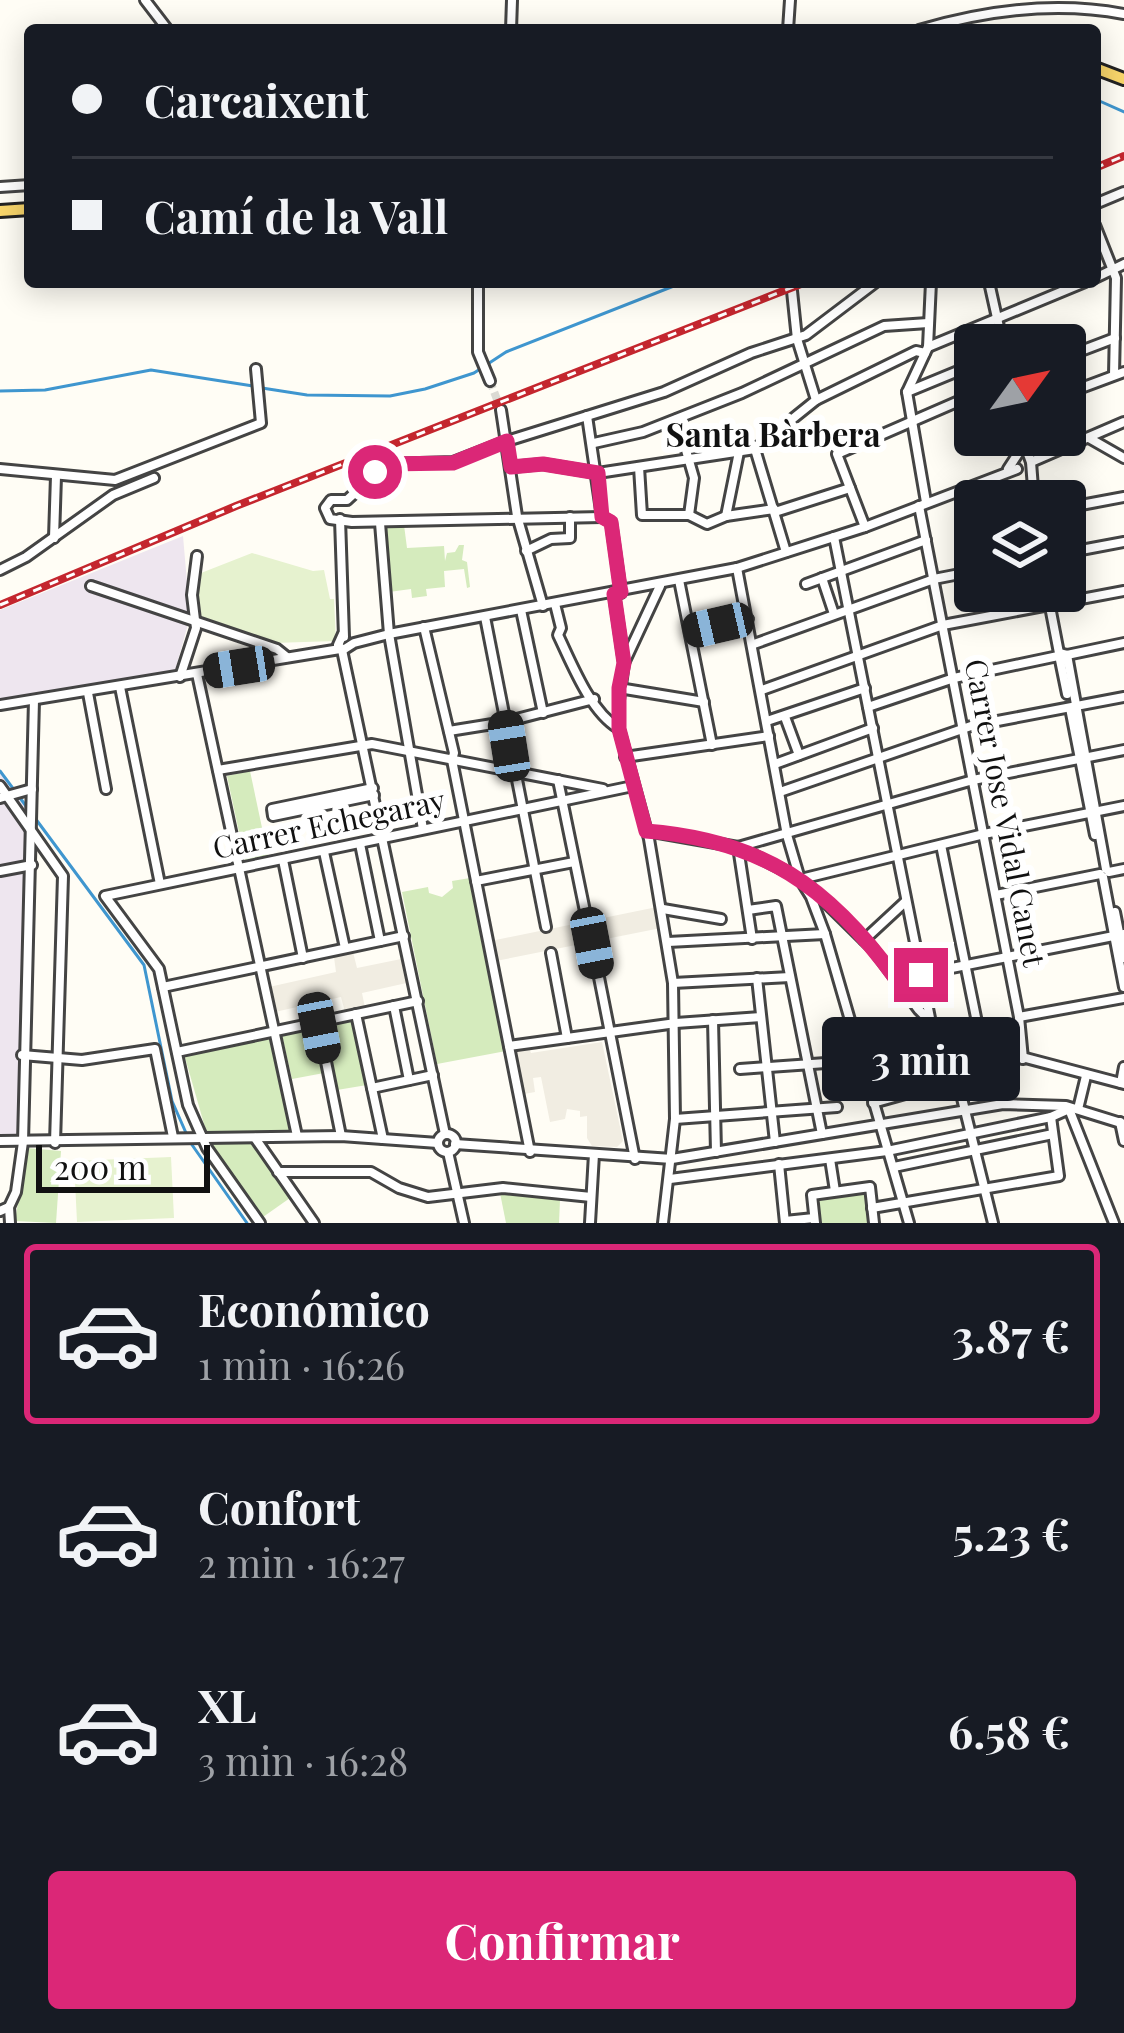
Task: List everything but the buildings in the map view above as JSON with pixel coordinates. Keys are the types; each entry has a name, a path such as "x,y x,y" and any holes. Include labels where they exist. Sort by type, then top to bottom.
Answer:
{"street":[{"path":"145,0 163,24"},
{"path":"942,24 983,13 1034,8 1096,8 1124,14"},
{"path":"1101,237 1119,273"},
{"path":"1086,386 1119,374 1115,338 1119,273 1124,264"},
{"path":"478,288 478,352 490,381"},
{"path":"868,288 797,339 751,353 664,392 507,441 453,463 391,464 377,469 343,503 338,519 343,645 433,1075 441,1150 672,1159 1016,1103 1074,1109 1122,1123 1124,1141"},
{"path":"907,392 926,350 931,288"},
{"path":"990,288 999,324"},
{"path":"511,467 543,464 598,473 755,449 816,400 916,351 1070,288"},
{"path":"791,291 797,339 816,400"},
{"path":"593,443 643,432 742,393 884,326 928,323"},
{"path":"1086,349 1115,338"},
{"path":"0,469 115,480 127,477 260,423 256,369"},
{"path":"907,392 954,373"},
{"name":"Carrer Jose Vidal Canet","path":"907,392 926,540 1019,1017 1019,1058 1003,1104"},
{"path":"865,526 837,454 954,403"},
{"path":"501,410 517,516 543,606"},
{"path":"587,416 602,517"},
{"path":"677,419 694,483 689,515"},
{"path":"0,705 288,658 389,634 736,568 865,526 1024,458 1124,422"},
{"path":"1087,437 1124,458"},
{"path":"755,449 786,552"},
{"path":"726,516 739,452"},
{"path":"639,467 642,515 689,515 706,524 726,516 774,511 850,488"},
{"path":"54,538 56,476"},
{"path":"0,570 113,495 154,478"},
{"path":"1086,504 1124,497"},
{"path":"343,503 328,502 325,512 352,522 380,523 517,516 602,517 611,522 624,663"},
{"path":"526,551 551,539 570,538 570,517"},
{"path":"380,523 389,634 423,830"},
{"path":"834,537 932,1023"},
{"path":"806,584 926,540"},
{"path":"1086,549 1124,542"},
{"path":"180,677 195,623 192,595 197,556"},
{"path":"736,568 788,835 800,879 812,897 824,934 910,1223"},
{"path":"754,644 954,575"},
{"path":"822,578 834,614"},
{"path":"679,580 712,745"},
{"path":"663,583 624,663 619,688 619,729 646,831 674,983 675,1119 663,1223"},
{"path":"91,586 277,649 288,658"},
{"path":"645,588 655,594"},
{"path":"1086,598 1124,591"},
{"path":"555,604 561,628 558,635 608,722 619,729"},
{"path":"521,610 543,712"},
{"path":"762,690 944,625 1011,612"},
{"path":"1054,612 1124,958"},
{"path":"485,616 546,927"},
{"path":"690,632 748,619"},
{"path":"424,627 454,753 530,1151"},
{"path":"868,707 954,678 1124,643"},
{"path":"197,674 296,1136"},
{"path":"121,687 160,884"},
{"path":"619,688 704,702"},
{"path":"767,721 865,688"},
{"path":"88,692 106,789"},
{"path":"780,792 964,728 1124,697"},
{"path":"449,731 594,699"},
{"path":"10,1223 4,1209 16,1192 23,1142 34,700"},
{"path":"785,716 799,755"},
{"path":"775,764 873,728"},
{"path":"625,757 769,736"},
{"path":"218,770 372,743 610,790"},
{"path":"739,847 973,780 1124,750"},
{"path":"558,780 587,921"},
{"path":"0,786 63,876 56,1143"},
{"name":"Carrer Echegaray","path":"163,987 159,970 105,896 633,787"},
{"path":"373,792 273,816 272,809 373,792"},
{"path":"7,798 30,793"},
{"path":"800,879 1124,806"},
{"path":"646,831 739,847 800,879 864,940 946,1037 993,1223"},
{"path":"360,844 380,941"},
{"path":"941,845 982,1047"},
{"path":"739,847 752,939"},
{"path":"325,852 345,948"},
{"path":"283,860 303,958"},
{"path":"476,881 574,862"},
{"path":"0,871 32,866"},
{"path":"996,895 1124,869"},
{"path":"864,940 906,901"},
{"path":"662,905 721,919"},
{"path":"748,910 776,906 822,1134"},
{"path":"668,942 824,934"},
{"path":"896,979 1119,934"},
{"path":"1119,934 1124,987"},
{"path":"188,1136 188,1105 163,987 404,936"},
{"path":"592,943 635,1159"},
{"path":"551,953 566,1038"},
{"path":"674,983 790,977"},
{"path":"757,978 775,1142"},
{"path":"1019,1017 1124,998"},
{"path":"177,1052 418,1001"},
{"path":"394,1006 409,1080"},
{"path":"356,1014 383,1139"},
{"path":"509,1046 676,1023 761,1017"},
{"path":"713,1020 716,1152"},
{"path":"318,1022 341,1136"},
{"path":"861,1060 946,1037 1123,1084 1124,1067"},
{"path":"22,1055 82,1060 155,1049 188,1136 260,1223"},
{"path":"740,1069 826,1063"},
{"path":"372,1088 433,1075"},
{"path":"1086,1076 1074,1109 1114,1223"},
{"path":"874,1103 959,1079"},
{"path":"1016,1103 1016,1124"},
{"path":"675,1119 837,1107"},
{"path":"670,1179 887,1150 1051,1118 1074,1109"},
{"path":"872,1208 1059,1176 1051,1118"},
{"path":"894,1167 1053,1134"},
{"path":"0,1141 452,1135 464,1223"},
{"path":"254,1136 314,1223"},
{"path":"590,1223 594,1154"},
{"path":"830,1159 835,1191"},
{"path":"779,1164 785,1222 815,1221 812,1195 870,1187 874,1223"},
{"path":"278,1172 371,1172 417,1195 458,1196 503,1188 591,1197"}],"shaded area":[{"path":"183,536 190,617 175,671 0,700 0,610"},
{"path":"0,772 30,812 16,1145 0,1144"},
{"path":"657,907 661,928 496,961 491,941"},
{"path":"353,952 357,968 406,958 411,982 362,993 365,1008 345,1012 341,997 275,1012 269,987 336,972 334,957"},
{"path":"602,1042 623,1141 617,1147 592,1146 587,1138 587,1116 580,1117 580,1111 567,1109 565,1119 550,1122 541,1077 533,1078 535,1092 524,1094 514,1050 529,1048 531,1053"}],"green space":[{"path":"404,525 407,548 444,546 445,561 447,553 464,545 462,560 467,562 470,587 464,569 444,571 445,587 426,589 427,596 412,598 411,589 389,592 383,530"},
{"path":"252,553 324,570 330,599 334,599 336,641 273,643 197,619 194,596 201,573"},
{"path":"250,771 268,856 245,860 227,776"},
{"path":"470,878 506,1051 437,1064 402,892 428,887 429,893 442,897 453,888 452,881"},
{"path":"354,1019 367,1085 337,1090 324,1026"},
{"path":"315,1028 324,1073 292,1079 282,1035"},
{"path":"269,1038 290,1131 206,1131 184,1054"},
{"path":"210,1141 252,1142 290,1198 263,1217"},
{"path":"27,1148 61,1151 56,1223 15,1221"},
{"path":"171,1157 174,1218 77,1222 74,1161"},
{"path":"866,1190 871,1223 818,1223 815,1198"},
{"path":"500,1193 560,1200 559,1223 506,1223"}],"waterway":[{"path":"1101,102 1124,112"},
{"path":"262,388 307,395 390,396 425,389 474,373 506,352 669,288"},
{"path":"0,391 45,390 151,370 253,386"},
{"path":"0,771 29,810"},
{"path":"35,818 144,965 172,1101 190,1142 247,1223"}],"tunnel":[{"path":"490,381 501,410"}],"railway":[{"path":"1101,166 1124,156"},
{"path":"0,605 236,506 791,288"}],"district":[{"name":"Santa Bàrbera","path":"773,435"}],"route":[{"path":"375,472 386,464 453,463 507,441 511,467 543,464 598,473 602,517 611,522 621,592 614,594 624,663 619,729 646,831 739,847 777,864 827,901 896,979 921,975"}]}
